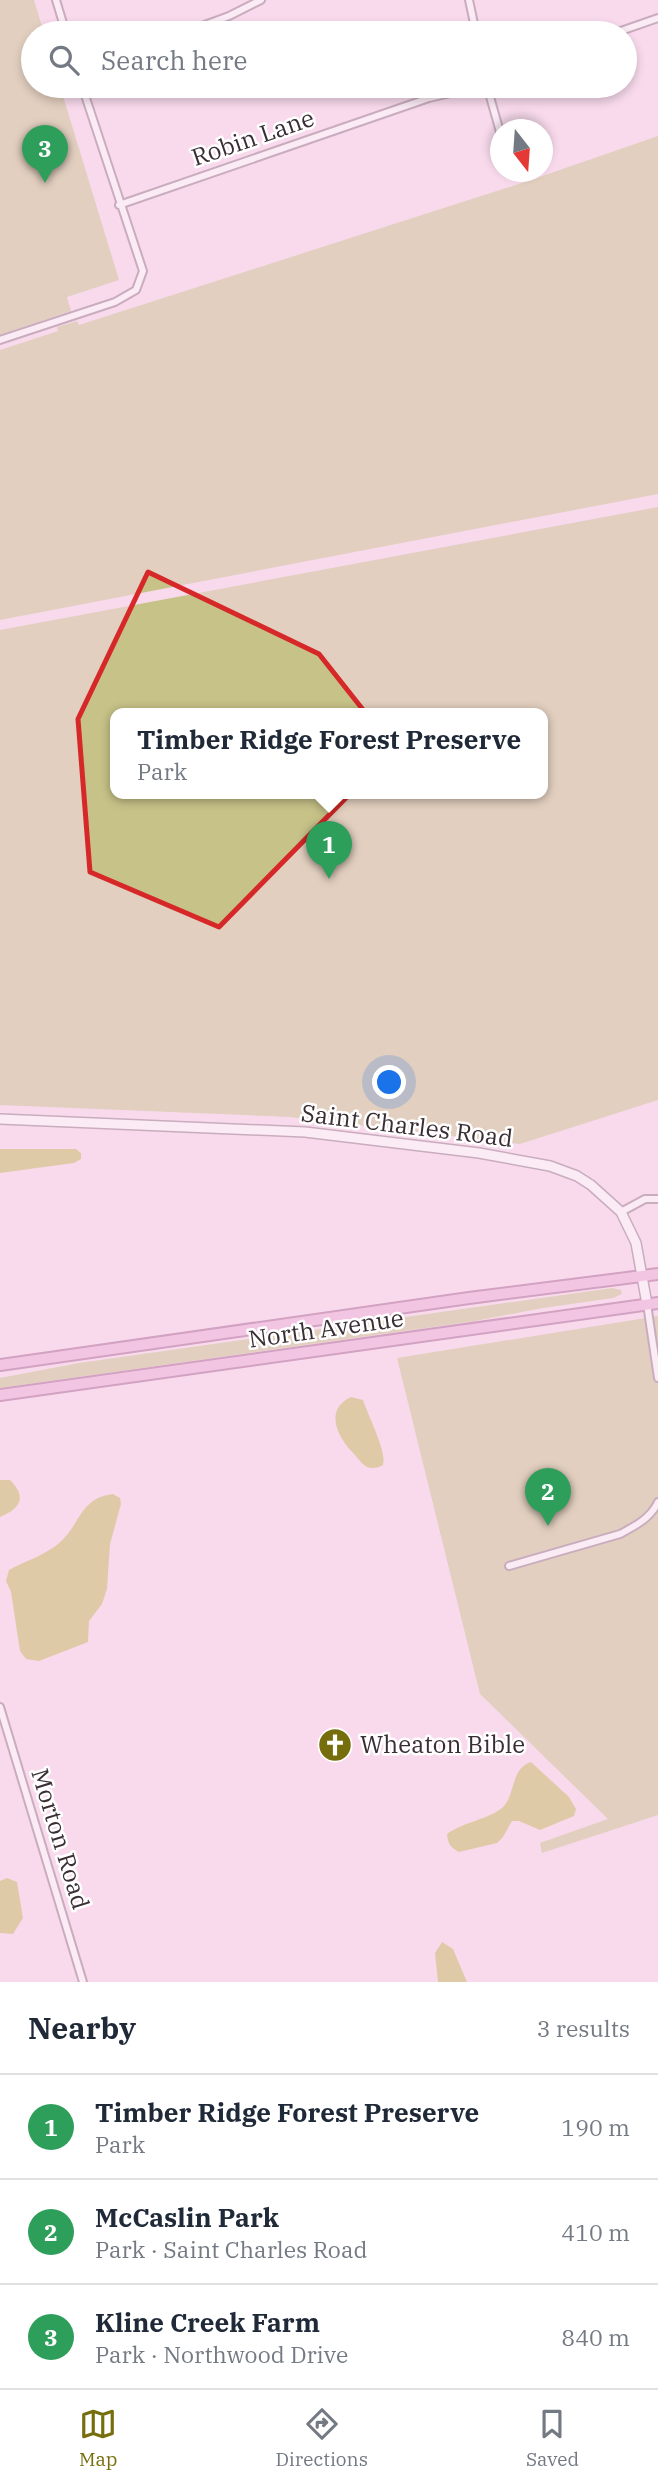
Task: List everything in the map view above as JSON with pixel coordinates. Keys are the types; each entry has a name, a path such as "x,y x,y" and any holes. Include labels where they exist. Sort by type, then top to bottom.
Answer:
{"main road":[{"name":"North Avenue","path":"0,1365 469,1298 658,1274"},
{"name":"North Avenue","path":"0,1395 653,1303"}],"street":[{"path":"57,0 63,21"},
{"path":"218,21 261,0"},
{"path":"469,0 473,21"},
{"path":"637,25 658,18"},
{"path":"0,340 115,302 136,290 143,271 86,98"},
{"name":"Robin Lane","path":"119,205 429,98"},
{"path":"490,98 496,119"},
{"name":"Saint Charles Road","path":"0,1119 306,1132 479,1153 533,1162 566,1171 600,1192 621,1212 633,1234 653,1303 658,1378"},
{"path":"621,1212 645,1199 658,1199"},
{"path":"509,1566 620,1534 638,1525 655,1509 658,1502"},
{"name":"Morton Road","path":"0,1707 83,1982"}],"highlighted area":[{"path":"148,572 319,654 394,749 219,927 90,872 78,719"}],"shaded area":[{"path":"0,0 34,0 40,21 21,21 21,98 64,98 119,280 67,297 71,311 0,335"},
{"path":"658,136 658,494 0,620 0,350 58,331 57,327 77,321 79,325 525,182 553,182 553,172"},
{"path":"658,507 658,1100 520,1144 290,1117 0,1105 0,630"},
{"path":"0,1149 76,1149 81,1153 81,1159 74,1163 0,1173"},
{"path":"612,1288 621,1290 622,1294 613,1298 475,1321 0,1388 0,1378 79,1363"},
{"path":"658,1316 658,1815 542,1853 540,1843 608,1819 480,1694 397,1358"},
{"path":"351,1397 363,1400 382,1451 381,1466 371,1468 364,1465 339,1433 335,1417 337,1409"},
{"path":"0,1480 10,1480 20,1497 13,1510 0,1517"},
{"path":"113,1494 120,1498 121,1504 110,1544 107,1589 102,1604 89,1621 88,1642 39,1661 26,1659 20,1651 11,1592 6,1581 9,1570 58,1544 93,1501"},
{"path":"531,1762 569,1797 576,1809 574,1816 540,1830 519,1821 512,1821 497,1843 459,1852 452,1847 447,1834 503,1807 516,1776 524,1765"},
{"path":"7,1878 17,1882 23,1918 13,1934 0,1933 0,1881"},
{"path":"442,1942 453,1949 467,1982 438,1982 435,1953"}],"place":[{"name":"Kline Creek Farm","path":"45,183"},
{"name":"Timber Ridge Forest Preserve","path":"329,879"},
{"name":"McCaslin Park","path":"548,1526"},
{"name":"Wheaton Bible","path":"335,1745"}]}
